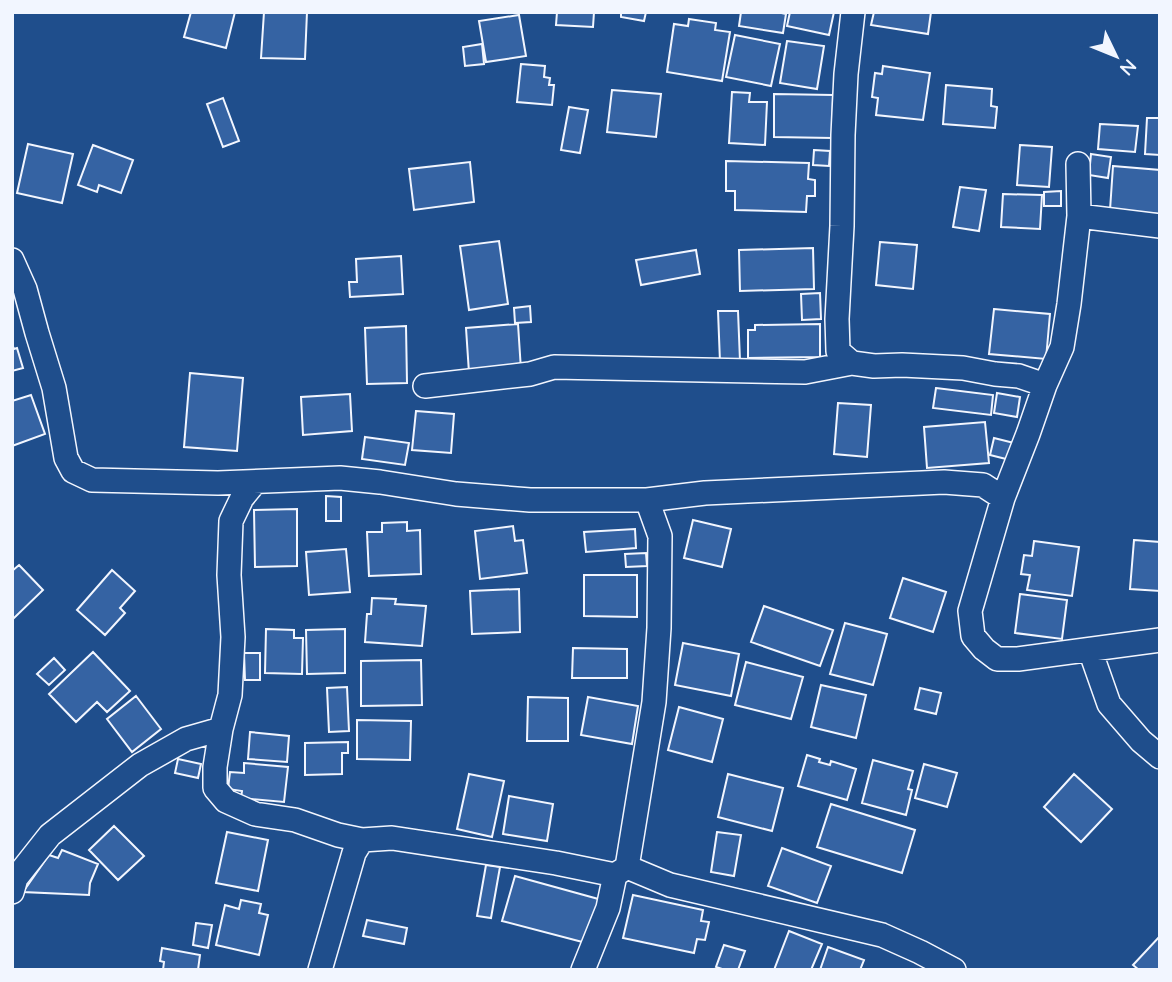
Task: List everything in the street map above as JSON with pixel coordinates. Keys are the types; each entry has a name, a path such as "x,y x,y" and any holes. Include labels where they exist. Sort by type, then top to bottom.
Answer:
{"street":[{"path":"852,363 838,351 837,319 846,74 853,12"},
{"path":"1078,164 1079,216 1062,347 1003,498 970,611 973,636 997,659 1018,659 1160,640"},
{"path":"1079,216 1160,226"},
{"path":"12,260 25,289 54,388 66,458 74,471 92,480 255,482 340,478 530,500 647,500 705,493 944,482 983,485 1003,498"},
{"path":"425,386 530,374 554,367 805,372 852,363 963,368 1019,376 1045,385"},
{"path":"255,482 242,498 231,521 229,575 233,637 230,695 215,767 215,788 226,801 255,814 295,820 362,840 392,838 621,871 882,935 954,970"},
{"path":"583,970 621,871 654,702 659,628 660,536 647,500"},
{"path":"1090,650 1109,704 1141,741 1160,757"},
{"path":"12,892 16,878 50,835 140,765 186,739 221,729"},
{"path":"320,970 354,853 362,840"}],"building":[{"path":"191,12 235,12 226,48 184,37"},
{"path":"264,12 307,12 305,59 261,58"},
{"path":"557,12 594,12 593,27 556,25"},
{"path":"621,12 646,12 644,21 621,17"},
{"path":"741,12 786,14 783,33 739,26"},
{"path":"790,12 834,12 829,35 787,26"},
{"path":"874,12 931,12 928,34 871,25"},
{"path":"519,15 526,56 486,62 479,21"},
{"path":"689,19 716,23 715,30 730,32 722,81 667,72 674,24 688,26"},
{"path":"735,35 780,44 771,86 726,77"},
{"path":"787,41 824,46 817,89 780,83"},
{"path":"482,44 484,64 465,66 463,47"},
{"path":"521,64 545,66 544,77 550,78 549,85 554,85 552,105 517,102"},
{"path":"883,66 930,73 923,120 876,115 878,98 872,97 875,73 882,74"},
{"path":"946,85 992,89 991,106 997,107 995,128 943,124"},
{"path":"612,90 661,94 656,137 607,132"},
{"path":"732,92 750,93 749,102 767,102 765,145 729,143"},
{"path":"774,94 833,95 832,138 774,137"},
{"path":"223,98 239,141 223,147 207,104"},
{"path":"569,107 588,110 580,153 561,150"},
{"path":"1147,118 1160,118 1160,155 1145,154"},
{"path":"1100,124 1138,126 1135,152 1098,149"},
{"path":"28,144 73,154 62,203 17,193"},
{"path":"93,145 133,160 121,193 99,185 97,192 78,185"},
{"path":"1020,145 1052,147 1049,187 1017,185"},
{"path":"814,150 830,151 829,166 813,165"},
{"path":"1091,154 1111,157 1108,178 1089,175"},
{"path":"726,161 809,163 808,179 815,180 815,196 807,196 806,212 735,210 735,191 726,191"},
{"path":"470,162 474,202 414,210 409,169"},
{"path":"1113,166 1160,170 1160,214 1110,210"},
{"path":"960,187 986,190 979,231 953,227"},
{"path":"1061,191 1061,206 1044,206 1044,192"},
{"path":"1003,194 1042,195 1040,229 1001,227"},
{"path":"499,241 508,304 469,310 460,246"},
{"path":"880,242 917,245 913,289 876,285"},
{"path":"813,248 814,289 740,291 739,250"},
{"path":"696,250 700,274 641,285 636,260"},
{"path":"401,256 403,294 350,297 349,282 357,282 356,259"},
{"path":"820,293 821,319 802,320 801,294"},
{"path":"530,306 531,322 515,323 514,308"},
{"path":"994,309 1050,314 1046,359 989,354"},
{"path":"718,311 738,311 740,361 720,362"},
{"path":"518,324 521,370 469,373 466,328"},
{"path":"820,324 820,357 748,358 748,330 755,330 755,325"},
{"path":"406,326 407,383 367,384 365,328"},
{"path":"12,344 14,349 17,348 23,368 12,371"},
{"path":"190,373 243,378 237,451 184,447"},
{"path":"936,388 993,395 991,415 933,408"},
{"path":"997,393 1020,397 1017,417 994,413"},
{"path":"350,394 352,431 303,435 301,397"},
{"path":"31,395 45,434 12,446 12,401"},
{"path":"838,403 871,405 867,457 834,454"},
{"path":"416,411 454,414 451,453 412,450"},
{"path":"985,422 989,463 927,468 924,427"},
{"path":"365,437 409,443 405,465 362,459"},
{"path":"994,438 1014,443 1010,460 990,455"},
{"path":"326,496 341,497 341,521 326,521"},
{"path":"297,509 297,566 255,567 254,510"},
{"path":"693,520 731,529 722,567 684,558"},
{"path":"407,522 407,531 420,530 421,574 369,576 367,532 382,532 382,523"},
{"path":"513,526 515,541 523,540 527,573 480,579 475,531"},
{"path":"635,529 636,548 586,552 584,532"},
{"path":"1134,540 1160,542 1160,591 1130,589"},
{"path":"1034,541 1079,547 1072,596 1027,590 1030,575 1021,574 1024,555 1032,556"},
{"path":"346,549 350,592 309,595 306,552"},
{"path":"646,553 647,566 626,567 625,554"},
{"path":"19,565 43,590 13,619 12,571"},
{"path":"112,570 135,591 120,608 125,613 105,635 77,610"},
{"path":"584,575 637,575 637,617 584,616"},
{"path":"903,578 946,592 933,632 890,618"},
{"path":"519,589 520,632 472,634 470,591"},
{"path":"1020,594 1067,600 1062,639 1015,633"},
{"path":"372,598 396,599 395,604 426,606 422,646 365,642 367,614 371,614"},
{"path":"764,606 833,630 820,666 751,642"},
{"path":"845,623 887,634 873,685 830,674"},
{"path":"266,629 294,630 294,638 303,638 302,674 265,673"},
{"path":"345,629 345,673 307,674 306,630"},
{"path":"683,643 739,654 731,696 675,685"},
{"path":"573,648 627,649 627,678 572,678"},
{"path":"93,652 130,691 107,712 97,702 76,722 49,694"},
{"path":"244,653 260,653 260,680 245,680"},
{"path":"54,658 65,670 49,685 37,674"},
{"path":"421,660 422,705 361,706 361,661"},
{"path":"746,662 803,677 791,719 735,705"},
{"path":"821,685 866,695 856,738 811,727"},
{"path":"347,687 349,731 329,732 327,688"},
{"path":"920,688 941,693 936,714 915,709"},
{"path":"136,696 161,729 132,752 107,719"},
{"path":"528,697 568,698 568,741 527,741"},
{"path":"588,697 638,706 632,744 581,735"},
{"path":"679,707 723,719 712,762 668,750"},
{"path":"357,720 411,721 410,760 357,759"},
{"path":"250,732 289,736 287,762 248,759"},
{"path":"348,742 348,753 342,753 342,774 305,775 305,743"},
{"path":"807,755 820,759 819,762 830,765 831,761 856,769 847,800 798,786"},
{"path":"178,759 201,764 198,778 175,773"},
{"path":"873,760 913,771 908,789 912,790 906,815 862,803"},
{"path":"244,763 288,767 284,802 241,798 242,791 228,789 230,772 244,773"},
{"path":"924,764 957,773 947,807 915,798"},
{"path":"469,774 504,781 492,837 457,829"},
{"path":"728,774 783,788 772,831 718,817"},
{"path":"1074,774 1112,809 1081,842 1044,807"},
{"path":"509,796 553,804 547,841 503,834"},
{"path":"831,804 915,830 902,873 817,847"},
{"path":"114,826 144,856 118,880 89,850"},
{"path":"227,832 268,840 258,891 216,883"},
{"path":"717,832 741,835 734,876 711,872"},
{"path":"782,848 831,866 817,903 768,886"},
{"path":"62,850 98,864 90,883 89,895 23,892 49,855 58,858"},
{"path":"486,865 500,867 491,918 477,916"},
{"path":"515,876 602,900 590,944 502,921"},
{"path":"633,895 703,910 701,921 709,922 705,940 697,939 694,953 623,938"},
{"path":"241,900 261,904 259,913 268,915 259,955 216,945 225,905 239,909"},
{"path":"367,920 407,928 404,944 363,936"},
{"path":"196,923 212,925 208,948 193,945"},
{"path":"789,931 822,944 811,970 774,970"},
{"path":"1160,936 1160,970 1139,970 1133,965"},
{"path":"724,945 745,951 738,970 716,967"},
{"path":"828,947 864,960 860,970 820,970"},
{"path":"162,948 200,955 198,970 163,970 164,962 160,961"}]}
